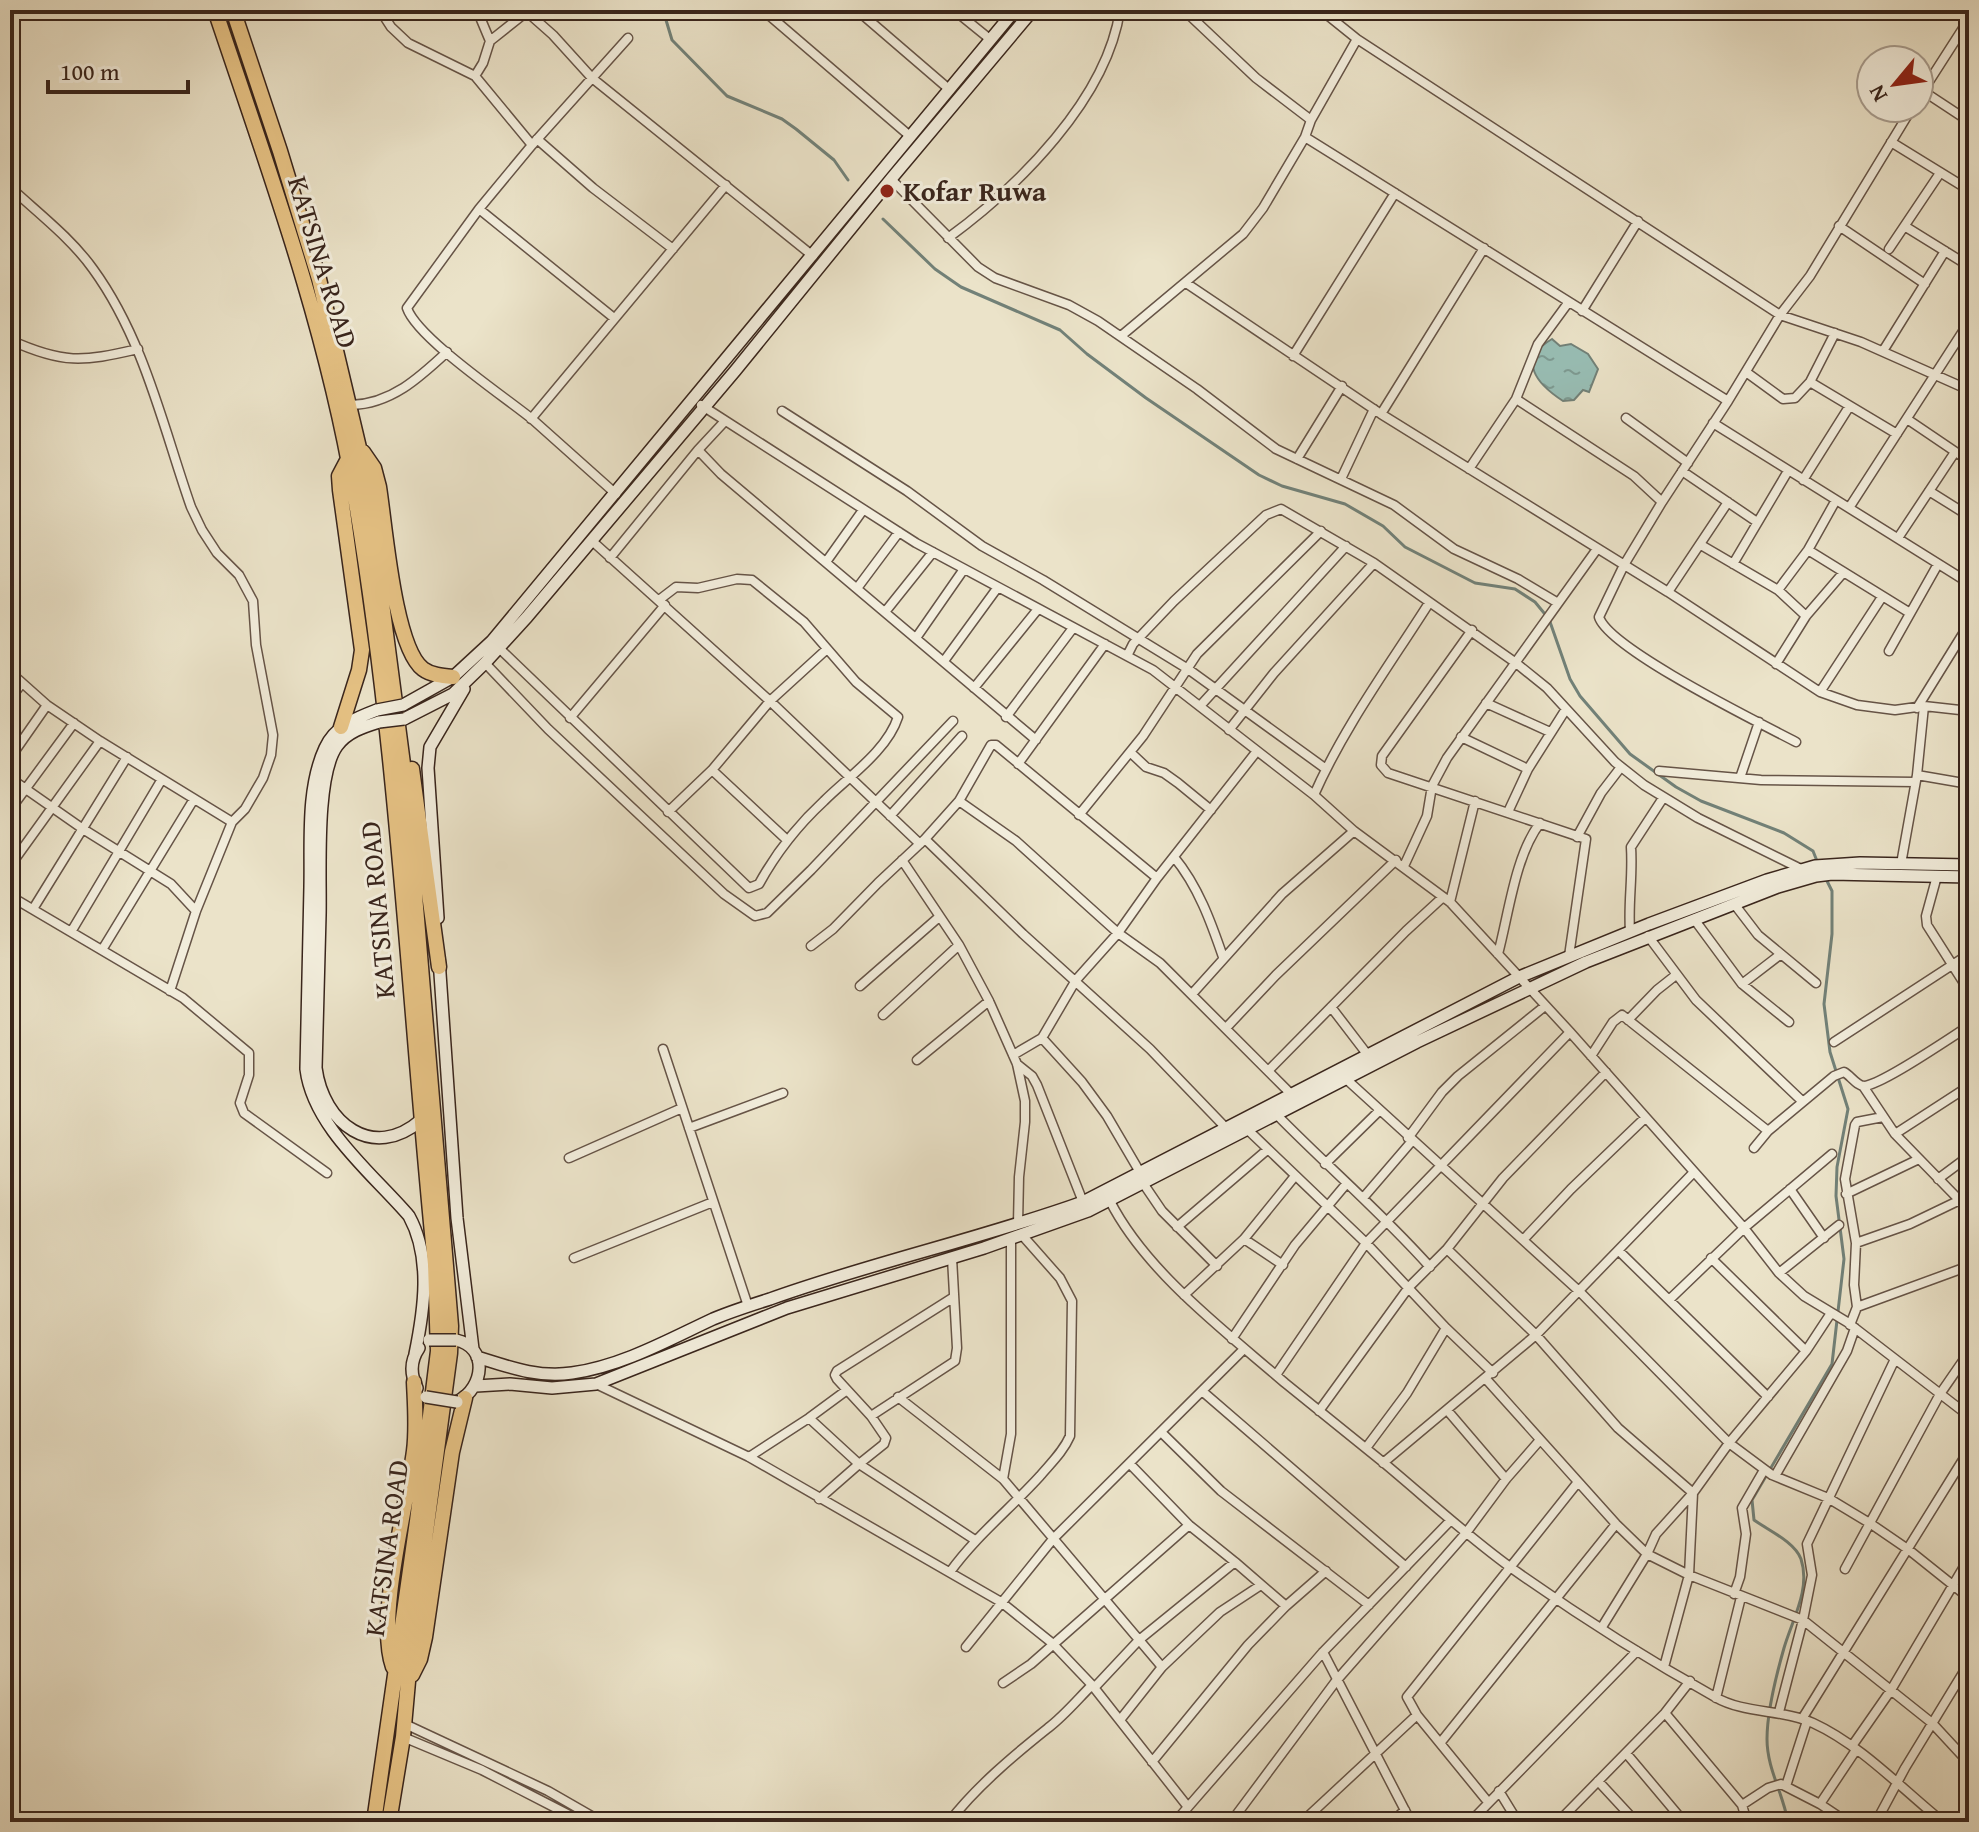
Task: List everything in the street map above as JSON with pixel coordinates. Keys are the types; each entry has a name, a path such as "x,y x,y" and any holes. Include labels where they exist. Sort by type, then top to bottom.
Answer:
{"highway":[{"name":"KATSINA ROAD","path":"215,10 317,323 348,459 365,560 388,737 439,1332 402,1678 404,1730 389,1822"},
{"name":"KATSINA ROAD","path":"233,10 302,219 360,448 401,744 451,1326 447,1389 427,1523 402,1678 374,1822"},
{"path":"360,448 374,468 379,487 396,600 410,649 421,668 435,675 453,677"},
{"path":"341,727 362,650 340,490 339,476 348,459"},
{"path":"401,744 410,762 417,791 422,852 439,967"},
{"path":"414,1382 415,1448 390,1606 388,1642 402,1678 420,1659 425,1637 461,1400"}],"main road":[{"path":"468,680 439,728 429,757 439,967 457,1218 479,1377 476,1386 461,1400 426,1397 414,1382 412,1363 424,1307 422,1265 415,1226 327,1123 314,1104 307,1078 311,818 316,774 325,746 351,720 378,716 404,719 445,699 485,663 591,540 813,256 1015,10"},
{"path":"421,1120 411,1129 384,1138 349,1128 324,1102 319,1087 316,1068 322,833 326,781 330,759 337,745 378,716 453,677 492,641 616,494 699,404 1033,10"},
{"path":"476,1386 510,1384 552,1388 596,1384 787,1308 952,1258 1110,1201 1142,1178 1226,1128 1519,977 1630,931 1801,869 1815,871 1901,864 1969,865"},
{"path":"1831,869 1969,877"},
{"path":"415,1354 429,1340 456,1340 466,1342 475,1353 537,1374 569,1373 607,1365 748,1306 1017,1233 1248,1130 1345,1078 1529,988 1648,936 1735,905 1815,871"}],"street":[{"path":"380,10 391,27 408,43 475,76 534,142 673,249"},
{"path":"477,10 490,41"},
{"path":"763,10 911,137"},
{"path":"857,10 950,90"},
{"path":"954,10 991,40"},
{"path":"948,238 1046,151 1101,70 1112,48 1120,10"},
{"path":"1184,10 1256,78 1311,120"},
{"path":"1321,10 1357,39 1780,315 1883,351 1969,390"},
{"path":"475,76 490,41 528,11 592,78 813,256"},
{"path":"1935,72 1969,19"},
{"path":"616,494 531,419 447,352 416,322 407,308 479,209 534,142 628,38"},
{"path":"1121,336 1243,234 1263,208 1305,137 1311,120 1357,39"},
{"path":"1935,102 1968,120"},
{"path":"1796,742 1680,679 1624,644 1602,624 1600,613 1624,565 1662,502 1780,315 1810,276 1902,124"},
{"path":"1305,137 1728,401"},
{"path":"1891,142 1940,173 1967,185"},
{"path":"1889,249 1940,173"},
{"path":"891,179 978,267 995,278 1069,305 1121,336 1264,441 1394,505 1454,549 1558,603"},
{"path":"531,419 726,185"},
{"path":"10,187 92,267 118,310 138,349 191,507 217,553 239,575 253,601 256,645 273,735 271,755 263,778 245,809 232,822 196,911 170,991"},
{"path":"1293,356 1395,193"},
{"path":"479,209 614,318"},
{"path":"1582,311 1638,221"},
{"path":"1839,226 1925,284"},
{"path":"1906,227 1969,266"},
{"path":"1341,479 1378,412 1484,248"},
{"path":"1883,351 1945,251"},
{"path":"1186,283 1378,412 1668,592 1820,692 1857,705 1895,710 1920,707 1969,711"},
{"path":"1469,469 1516,399 1538,344 1568,303"},
{"path":"1849,508 1969,322"},
{"path":"1746,372 1783,399 1789,400 1810,382 1835,333"},
{"path":"10,340 46,355 75,360 92,360 138,349"},
{"path":"351,405 381,400 402,390 447,352"},
{"path":"1810,382 1897,434"},
{"path":"1297,459 1342,386"},
{"path":"1516,399 1634,476 1662,502"},
{"path":"699,404 933,552 1153,670 1314,795 1354,831 1404,866 1446,900 1570,1032 1744,1228 1779,1273 1804,1296 1851,1325 1969,1416"},
{"path":"1803,480 1849,407"},
{"path":"782,411 907,491 982,546 1140,637 1326,769"},
{"path":"1626,418 1757,522"},
{"path":"1907,419 1969,461"},
{"path":"610,558 725,421"},
{"path":"1713,423 1969,583"},
{"path":"698,450 721,474 1036,740"},
{"path":"1898,538 1955,452"},
{"path":"1733,564 1788,471"},
{"path":"1929,491 1969,516"},
{"path":"1778,590 1808,550 1836,500"},
{"path":"1668,592 1728,502"},
{"path":"1127,656 1140,637 1174,601 1266,515 1281,509 1374,563 1516,663 1547,688 1621,767 1663,798 1801,869"},
{"path":"826,562 863,510"},
{"path":"1079,815 1130,752 1197,654 1321,531"},
{"path":"858,587 899,532"},
{"path":"591,540 770,701 875,803 923,842 1076,980 1150,1049 1226,1128"},
{"path":"1701,545 1778,590 1806,616"},
{"path":"1200,706 1346,546"},
{"path":"1404,866 1424,825 1432,786 1461,737 1597,549"},
{"path":"1808,550 1910,613"},
{"path":"885,612 933,552"},
{"path":"1229,730 1274,673 1374,563"},
{"path":"1889,651 1938,564"},
{"path":"916,638 964,569"},
{"path":"1776,664 1806,616 1843,573"},
{"path":"499,648 570,718 749,888 759,884 787,840 875,752 898,717 856,682 804,622 752,580 737,579 708,588 676,587 570,718"},
{"path":"944,661 998,587"},
{"path":"1820,692 1882,597"},
{"path":"1314,795 1326,769 1429,603"},
{"path":"974,688 1038,609"},
{"path":"1901,864 1916,778 1920,707 1969,624"},
{"path":"1006,717 1073,628"},
{"path":"1472,630 1382,756 1381,765 1388,773 1586,839 1569,956"},
{"path":"1018,764 1105,644"},
{"path":"668,812 712,770 770,701 827,649"},
{"path":"485,663 548,729 724,894 747,912 760,916 767,913 811,870 953,721"},
{"path":"10,672 47,705 100,741 232,822"},
{"path":"10,699 22,683"},
{"path":"1486,703 1550,732"},
{"path":"10,758 47,705"},
{"path":"1508,812 1528,769 1566,709"},
{"path":"1740,778 1759,722"},
{"path":"10,810 74,723"},
{"path":"890,816 962,736"},
{"path":"1461,737 1528,769"},
{"path":"10,866 100,741"},
{"path":"811,946 845,919 923,842 959,801 991,745 996,745 1157,878"},
{"path":"1015,1060 1042,1038 1076,980 1118,933 1257,751"},
{"path":"1130,752 1146,767 1171,778 1211,810"},
{"path":"33,909 127,757"},
{"path":"1577,837 1601,793 1621,767"},
{"path":"712,770 787,840"},
{"path":"1659,771 1816,782 1916,778 1969,784"},
{"path":"10,778 83,829 171,884 196,911"},
{"path":"71,932 162,779"},
{"path":"1630,931 1631,847 1663,798"},
{"path":"102,950 194,799"},
{"path":"959,801 1016,841 1118,933 1160,963 1292,1095"},
{"path":"1269,1070 1331,1007 1446,900 1475,801"},
{"path":"1498,954 1522,855 1540,823"},
{"path":"675,847 689,831"},
{"path":"1192,994 1282,894 1354,831"},
{"path":"1174,857 1208,915 1223,957"},
{"path":"902,860 959,945 989,1001 1015,1060 1025,1109 1019,1177 1011,1434 1003,1479"},
{"path":"1226,1028 1276,975 1396,860"},
{"path":"1937,876 1926,916 1927,925 1969,991"},
{"path":"10,896 170,991 249,1053 249,1075 240,1103 244,1113 327,1173"},
{"path":"1735,905 1758,935 1816,983"},
{"path":"860,986 939,917"},
{"path":"1694,919 1742,984 1789,1022"},
{"path":"1648,936 1676,975 1715,1019 1802,1101"},
{"path":"883,1015 959,945"},
{"path":"1742,984 1781,954"},
{"path":"1834,1042 1969,954"},
{"path":"1628,1020 1676,975"},
{"path":"917,1060 989,1001"},
{"path":"1363,1198 1410,1139 1442,1092 1545,1006"},
{"path":"1331,1007 1367,1054"},
{"path":"1591,1056 1616,1017 1622,1015 1768,1131"},
{"path":"1863,1086 1909,1064 1969,1026"},
{"path":"1276,1375 1366,1243 1570,1032"},
{"path":"1042,1038 1082,1082 1107,1116 1162,1211 1217,1266"},
{"path":"663,1049 748,1306"},
{"path":"1015,1060 1032,1076 1083,1202"},
{"path":"1319,1411 1409,1287 1447,1249 1503,1178 1606,1072"},
{"path":"1754,1148 1802,1101 1838,1074 1848,1073 1863,1086 1895,1134 1969,1210"},
{"path":"1345,1078 1580,1292 1729,1443 1769,1473 1828,1498 1871,1524 1969,1598"},
{"path":"1895,1134 1969,1086"},
{"path":"689,1128 783,1093"},
{"path":"1025,1109 1043,1105"},
{"path":"569,1158 682,1108"},
{"path":"1325,1164 1379,1111"},
{"path":"1277,1115 1325,1164 1387,1219 1430,1267"},
{"path":"1716,1698 1738,1596 1746,1534 1742,1508 1769,1473 1847,1351 1857,1307 1854,1285 1856,1243 1846,1194 1845,1171 1857,1122 1883,1117"},
{"path":"1523,1240 1645,1118"},
{"path":"1248,1130 1409,1287 1490,1376 1540,1440 1647,1554 1738,1596 1803,1620 1932,1723 1969,1763"},
{"path":"1177,1227 1267,1150"},
{"path":"1669,1300 1744,1228 1832,1154"},
{"path":"1938,1179 1969,1156"},
{"path":"1846,1194 1919,1159"},
{"path":"1383,1463 1536,1335 1694,1172"},
{"path":"1184,1295 1244,1239 1295,1176"},
{"path":"1232,1339 1295,1245 1347,1183"},
{"path":"1790,1189 1824,1238"},
{"path":"1856,1243 1910,1224 1960,1200"},
{"path":"1110,1201 1120,1222 1184,1295 1232,1339 1509,1567 1637,1651 1716,1698 1735,1707 1763,1709 1805,1720 1854,1748 1943,1822"},
{"path":"574,1258 713,1202"},
{"path":"1779,1273 1839,1225"},
{"path":"950,1572 975,1540 1020,1498 1064,1448 1070,1436 1072,1301 1066,1286 1017,1233"},
{"path":"1244,1239 1283,1265"},
{"path":"1447,1249 1536,1335 1618,1428 1693,1493"},
{"path":"1619,1251 1768,1397"},
{"path":"871,1416 955,1361 952,1258"},
{"path":"1711,1258 1806,1351"},
{"path":"1857,1307 1968,1268"},
{"path":"819,1499 886,1441 871,1416 835,1375 837,1371 954,1297"},
{"path":"1602,1627 1665,1522 1693,1493 1832,1314"},
{"path":"1366,1448 1407,1393 1446,1328"},
{"path":"966,1647 1053,1539 1244,1349"},
{"path":"1845,1569 1940,1394 1969,1352"},
{"path":"1777,1712 1803,1620 1812,1575 1807,1544 1895,1359"},
{"path":"596,1384 749,1457 1001,1602 1052,1643 1093,1686 1188,1807"},
{"path":"749,1457 847,1390"},
{"path":"1202,1391 1406,1567"},
{"path":"898,1397 1003,1479 1162,1667"},
{"path":"1447,1410 1506,1479"},
{"path":"809,1418 859,1464 975,1540"},
{"path":"1161,1432 1221,1491 1369,1605"},
{"path":"1231,1822 1336,1681 1466,1533 1540,1440"},
{"path":"1786,1786 1805,1720 1844,1651 1969,1450"},
{"path":"1130,1464 1189,1525 1286,1606"},
{"path":"1488,1802 1417,1715 1409,1703 1408,1694 1578,1482"},
{"path":"1664,1667 1689,1575 1693,1493"},
{"path":"1175,1822 1323,1652 1451,1520"},
{"path":"1441,1742 1616,1524"},
{"path":"1003,1683 1031,1664 1189,1525"},
{"path":"1820,1804 1969,1558"},
{"path":"949,1822 973,1795 1050,1727 1139,1640 1235,1562"},
{"path":"1152,1762 1248,1645 1326,1571"},
{"path":"1120,1720 1162,1667 1220,1612 1261,1585"},
{"path":"1470,1822 1637,1651"},
{"path":"1323,1652 1411,1822"},
{"path":"1876,1822 1969,1663"},
{"path":"1959,1679 1969,1686"},
{"path":"1558,1822 1665,1713 1690,1681"},
{"path":"1665,1713 1742,1805 1747,1822"},
{"path":"1302,1822 1417,1715"},
{"path":"404,1730 583,1822"},
{"path":"404,1730 548,1791 602,1822"},
{"path":"1626,1753 1684,1822"},
{"path":"1598,1781 1636,1822"},
{"path":"1742,1805 1775,1785 1786,1786 1847,1822"},
{"path":"1499,1791 1518,1822"},
{"path":"1392,1822 1405,1810"},
{"path":"1961,1822 1969,1811"}],"water":[{"path":"1552,339 1560,346 1571,344 1588,354 1598,369 1589,392 1583,390 1574,400 1563,401 1545,387 1534,372 1535,355"}],"waterway":[{"path":"663,10 672,40 727,96 782,119 834,160 848,180"},
{"path":"883,219 935,269 961,287 1060,330 1146,398 1259,475 1282,486 1345,504 1383,526 1405,547 1475,583 1515,589 1535,602 1549,619 1570,679 1580,696 1630,754 1701,801 1784,833 1813,851 1817,861"},
{"path":"1788,1822 1770,1761 1767,1728 1778,1670 1802,1593 1803,1570 1801,1559 1793,1547 1754,1520 1752,1500 1832,1364 1844,1259 1836,1196 1837,1167 1848,1109 1830,1052 1824,1004 1832,934 1832,891 1826,879"}],"place":[{"name":"Kofar Ruwa","path":"887,191"}]}
